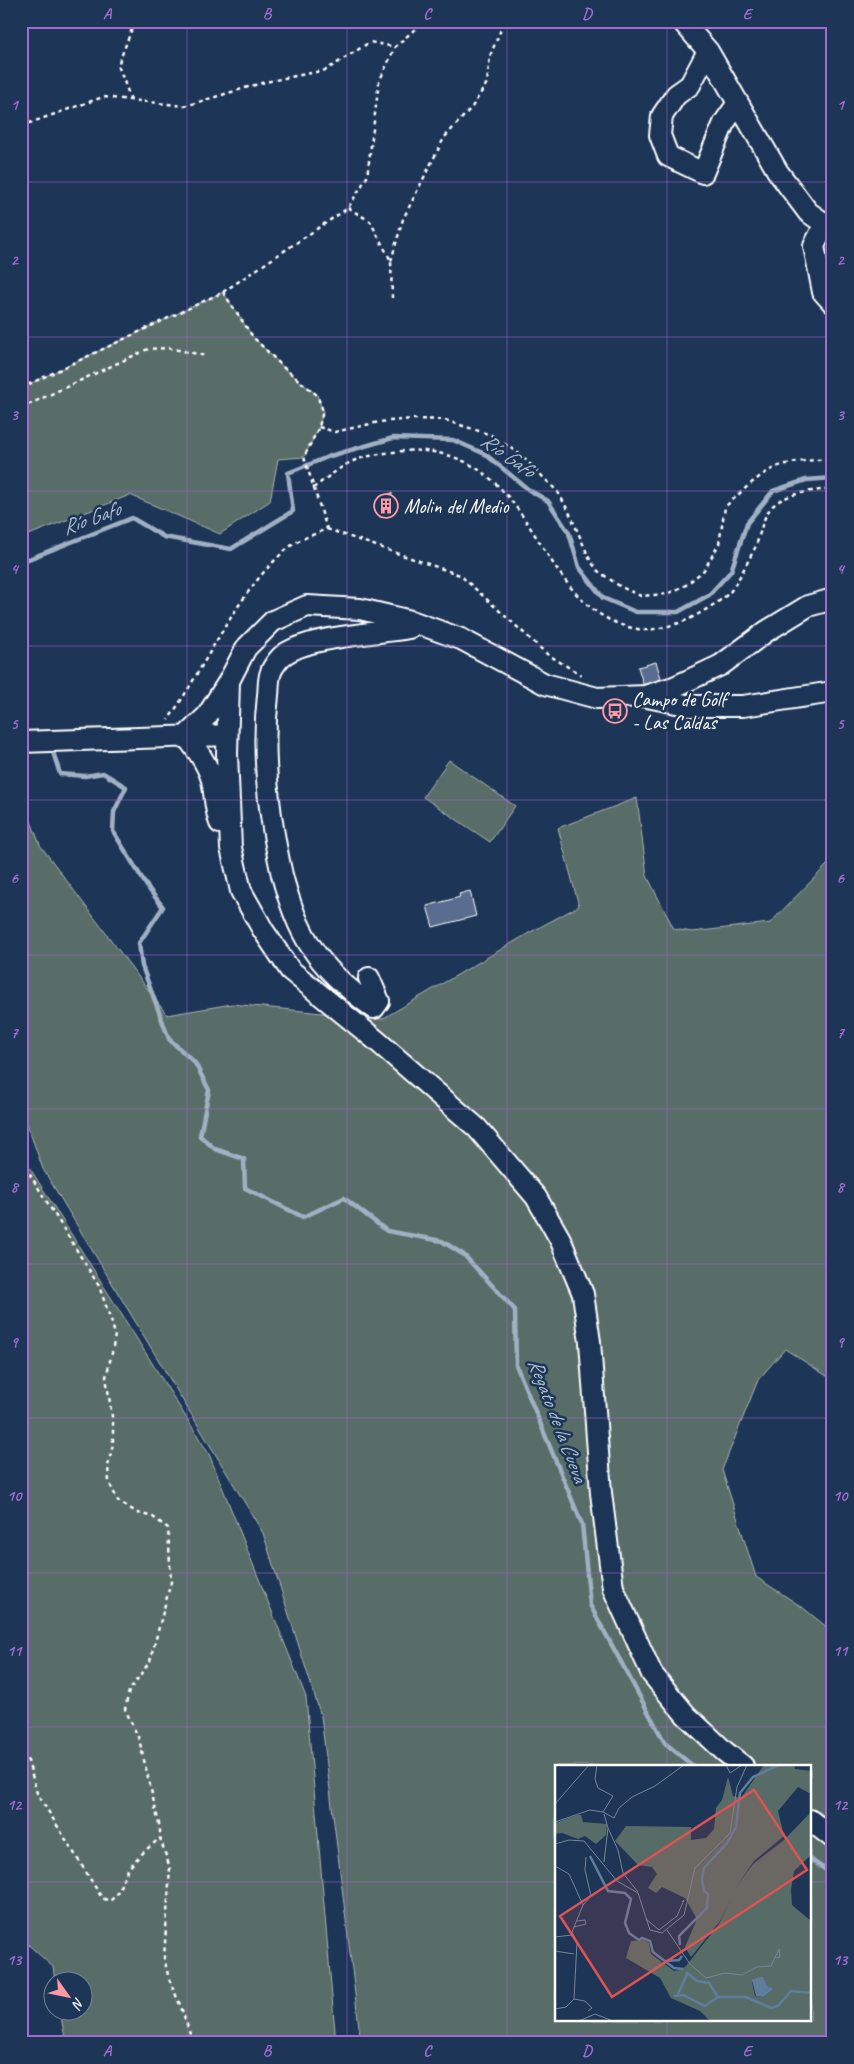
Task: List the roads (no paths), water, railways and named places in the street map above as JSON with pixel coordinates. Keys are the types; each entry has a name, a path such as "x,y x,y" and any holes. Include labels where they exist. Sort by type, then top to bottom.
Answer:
{"street":[{"path":"682,21 708,51 778,172 808,212 829,225 814,246 823,292 833,302"},
{"path":"708,51 690,85 676,94 662,116 660,135 668,156 703,173 724,123 738,103"},
{"path":"645,696 674,687 721,665 767,631 808,606 833,600"},
{"path":"186,736 207,716 229,681 246,648 273,621 307,606 360,609 416,623 461,639 545,684 598,698 645,696 691,706 743,706 833,692"},
{"path":"369,978 379,1001 374,1008 336,978 310,946 295,914 286,886 272,822 266,738 270,673 281,657 298,647 330,640 409,628 416,623"},
{"path":"229,681 227,735 231,848"},
{"path":"21,742 227,735"},
{"path":"186,736 205,760 212,780 217,816 231,848 241,891 263,930 290,970 377,1041 477,1128 536,1197 560,1239 583,1294 590,1342 601,1493 613,1588 652,1674 686,1715 742,1765"},
{"path":"812,1822 833,1838"}],"waterway":[{"name":"Río Gafo","path":"21,562 132,518 164,537 231,549 293,511 288,473 330,456 393,438 453,440 485,454 529,490 548,501 569,533 579,567 603,598 636,612 678,612 709,595 731,571 747,523 773,491 806,480 833,478"},
{"name":"Regato de la Cueva","path":"53,752 60,774 85,776 103,773 126,787 114,812 113,831 148,888 163,907 139,943 142,966 169,1039 195,1063 209,1090 200,1136 215,1149 244,1159 245,1188 303,1217 344,1198 387,1231 442,1241 464,1255 515,1310 516,1365 582,1524 590,1605 665,1743 692,1765"},
{"name":"Regato de la Cueva","path":"812,1860 833,1875"}],"place":[{"name":"Molin del Medio","path":"386,506"},
{"name":"Campo de Golf - Las Caldas","path":"615,711"}]}
